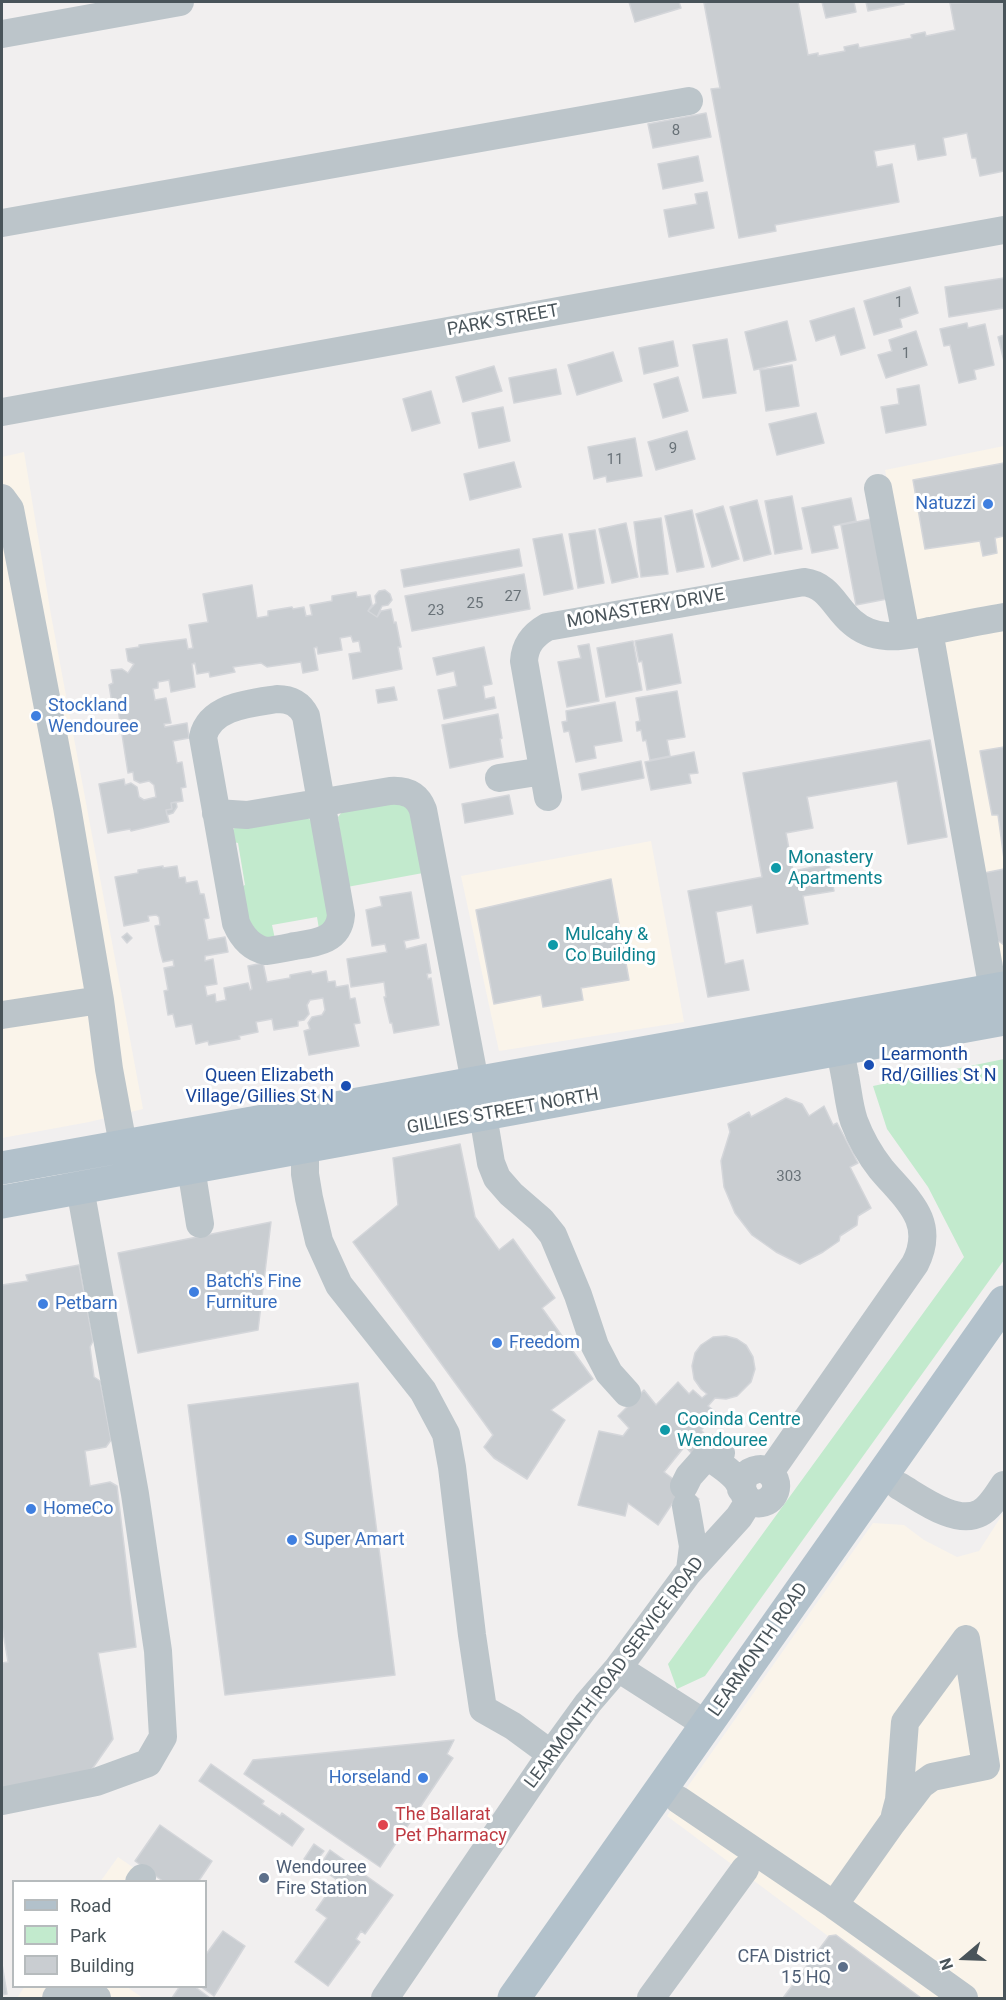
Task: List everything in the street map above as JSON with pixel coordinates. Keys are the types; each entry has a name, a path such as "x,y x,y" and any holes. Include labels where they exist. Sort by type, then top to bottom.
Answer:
{"main road":[{"name":"GILLIES STREET NORTH","path":"2,1168 833,1018 1001,999"},
{"name":"GILLIES STREET NORTH","path":"2,1203 839,1050 1001,999"},
{"path":"123,1145 129,1179"},
{"name":"LEARMONTH ROAD","path":"891,1481 1005,1302"},
{"name":"LEARMONTH ROAD","path":"537,1998 715,1730 891,1481 1005,1329"},
{"name":"LEARMONTH ROAD","path":"514,1998 671,1794"}],"street":[{"path":"2,34 180,2"},
{"path":"2,223 689,101"},
{"name":"PARK STREET","path":"2,410 1005,230"},
{"path":"878,488 947,729 1001,999"},
{"path":"6,506 54,739 123,1145"},
{"name":"MONASTERY DRIVE","path":"499,778 546,784 524,661 530,640 547,627 804,582 816,585 825,591 846,617 866,631 884,636 918,633 1005,617"},
{"path":"277,699 287,699 295,703 306,716 321,802 340,908 340,922 332,935 324,940 269,951 263,950 252,945 236,925 204,746 205,730 213,720 232,708 277,699"},
{"path":"216,813 247,815 397,790 410,794 421,804 475,1082"},
{"path":"2,1015 100,1000"},
{"path":"690,1570 693,1546 685,1496 689,1476 707,1456 737,1480 754,1483 915,1264 919,1253 922,1223 914,1207 872,1156 855,1124 833,1018"},
{"path":"483,1115 491,1163 497,1178 511,1194 542,1220 553,1235 571,1277 595,1346 609,1373 627,1393"},
{"path":"305,1148 305,1174 319,1241 339,1285 423,1391 446,1434 453,1467 472,1635 483,1709 513,1726 551,1754"},
{"path":"191,1168 200,1224"},
{"path":"2,1801 96,1782 148,1763 163,1737 158,1651 135,1494 80,1188"},
{"path":"891,1481 951,1515 965,1517 980,1514 1005,1485"},
{"name":"LEARMONTH ROAD SERVICE ROAD","path":"385,1998 551,1754 690,1570 734,1522 754,1483"},
{"path":"834,1905 921,1785 928,1779 986,1766 966,1639 905,1722 899,1800 892,1822"},
{"name":"LEARMONTH ROAD SERVICE ROAD","path":"618,1668 715,1730"},
{"path":"671,1794 834,1905 964,1998"},
{"path":"651,1998 745,1869"},
{"path":"84,1988 97,1998"}],"shaded area":[{"path":"1004,446 1004,961 978,966 943,766 885,470"},
{"name":"Stockland Wendouree","path":"24,452 51,615 143,1109 89,1122 2,1138 2,457"},
{"path":"651,841 684,1022 499,1051 461,876"},
{"path":"1004,1512 1004,1998 783,1998 828,1936 667,1816 873,1523 904,1525 924,1540 957,1557 979,1551"},
{"path":"118,1857 144,1875 141,1880 101,1880"},
{"path":"24,1988 128,1988 143,1998 17,1998"}],"green space":[{"path":"394,800 409,806 423,873 347,887 338,817 342,812"},
{"path":"307,818 311,820 331,916 319,929 317,917 272,925 275,939 267,940 251,931 241,887 245,885 238,843 233,842 232,832 235,827"},
{"path":"1004,1059 1004,1260 705,1676 677,1689 668,1664 964,1257 928,1187 887,1129 873,1086"}],"building":[{"path":"629,2 679,2 681,8 635,22"},
{"path":"798,2 808,55 818,53 818,56 845,51 844,47 858,44 859,48 912,38 911,35 925,32 926,36 955,30 950,3 1004,2 1004,171 980,176 976,158 972,158 967,133 943,138 946,155 918,160 915,144 874,151 877,167 892,164 899,202 775,225 776,231 739,238 711,89 720,88 704,3"},
{"path":"822,2 854,2 856,12 826,18"},
{"path":"866,2 904,2 904,4 868,11"},
{"path":"706,113 711,137 653,148 648,124"},
{"path":"698,156 703,181 663,189 658,164"},
{"path":"707,192 714,228 669,237 664,210 697,204 695,194"},
{"path":"1004,278 1004,308 949,317 945,287"},
{"path":"910,287 918,313 900,319 902,327 874,335 864,301"},
{"path":"854,308 865,348 841,355 835,335 816,341 810,321"},
{"path":"787,321 796,360 754,370 745,332"},
{"path":"967,323 968,328 985,324 994,365 974,370 976,379 959,383 950,345 944,346 940,329"},
{"path":"916,331 927,365 886,378 878,355 892,351 889,340"},
{"path":"1004,335 1004,361 998,337"},
{"path":"727,339 736,393 703,398 693,345"},
{"path":"673,341 678,366 644,374 639,348"},
{"path":"613,352 622,381 577,395 568,365"},
{"path":"792,365 799,406 766,411 760,370"},
{"path":"494,366 502,391 463,402 456,377"},
{"path":"556,369 561,394 514,403 509,378"},
{"path":"678,377 688,411 663,418 654,384"},
{"path":"919,385 926,425 886,433 881,407 899,404 897,389"},
{"path":"431,391 440,423 412,431 403,399"},
{"path":"503,407 510,441 479,448 472,413"},
{"path":"816,413 824,443 777,455 769,424"},
{"path":"687,431 695,459 656,470 648,442"},
{"path":"635,438 642,476 607,482 606,476 594,479 588,447"},
{"path":"514,462 521,487 470,500 464,474"},
{"path":"1004,463 1004,536 995,538 997,553 983,556 980,541 925,549 913,480"},
{"path":"792,496 802,549 775,554 765,501"},
{"path":"851,498 856,521 833,526 838,548 812,553 802,508"},
{"path":"757,500 771,554 744,561 730,507"},
{"path":"723,506 739,559 712,567 696,514"},
{"path":"692,510 704,567 677,572 665,516"},
{"path":"661,518 668,574 641,577 634,522"},
{"path":"871,519 887,599 856,605 841,525"},
{"path":"626,523 638,577 612,583 599,529"},
{"path":"595,530 604,583 578,588 569,534"},
{"path":"562,534 573,589 544,595 533,539"},
{"path":"519,549 522,566 404,587 401,570"},
{"path":"524,574 530,609 412,631 405,596"},
{"path":"252,585 257,618 268,616 268,611 292,607 293,609 304,607 306,616 312,615 310,605 332,601 332,596 356,592 357,597 370,595 372,605 368,611 377,617 381,611 391,609 401,647 398,647 402,669 353,679 349,654 361,652 359,641 353,642 351,636 340,638 342,650 318,654 317,647 314,648 318,670 303,673 301,662 267,667 261,663 233,667 235,672 210,677 209,672 197,674 195,663 192,664 195,687 171,692 169,680 158,682 158,688 153,689 155,700 166,698 171,723 164,724 165,727 187,723 189,738 173,741 177,763 182,762 186,787 181,788 183,801 171,803 172,809 166,810 169,822 131,831 130,829 108,833 99,784 124,779 125,785 131,783 137,787 139,797 144,800 156,797 154,785 149,781 140,783 134,780 133,772 128,773 118,709 113,710 109,685 113,683 111,670 122,669 128,673 134,664 128,661 126,649 139,647 139,645 186,639 188,649 193,648 189,625 208,622 203,594"},
{"path":"385,590 390,594 392,600 388,605 382,606 377,617 368,611 376,603 375,596 379,591"},
{"path":"672,634 681,683 647,690 642,661 639,662 635,641"},
{"path":"633,641 642,690 606,697 597,648"},
{"path":"589,644 599,701 567,707 558,662 581,658 578,646"},
{"path":"484,647 492,684 483,686 485,699 494,697 496,708 444,719 438,690 457,686 454,671 437,675 433,658"},
{"path":"394,687 397,700 378,703 376,690"},
{"path":"677,691 685,737 667,740 670,756 650,760 646,740 643,741 641,730 637,731 636,722 640,721 636,698"},
{"path":"615,702 622,741 594,746 596,758 576,762 569,731 564,732 562,722 567,721 566,711"},
{"path":"498,714 503,757 450,768 442,725"},
{"name":"Monastery Apartments","path":"930,740 947,837 908,844 897,781 807,797 813,828 786,833 793,871 829,864 834,891 803,896 808,924 757,933 752,905 716,912 725,964 743,960 749,990 708,997 688,891 762,877 743,773"},
{"path":"1004,747 1004,859 998,815 992,815 980,751"},
{"path":"694,752 698,773 689,774 691,783 651,790 645,762"},
{"path":"641,761 644,778 582,790 579,774"},
{"path":"509,795 513,814 465,823 462,804"},
{"path":"176,802 177,807 173,813 167,815 166,810 172,809 171,803"},
{"path":"163,866 163,868 177,866 179,878 185,877 186,883 197,881 200,894 204,894 209,918 204,919 208,940 225,937 228,952 205,956 205,961 213,959 217,984 205,986 207,996 215,994 216,1002 226,1000 224,988 248,983 250,990 252,989 248,966 263,963 267,982 311,971 312,974 326,971 328,982 335,981 336,987 348,985 350,999 355,998 360,1023 354,1024 359,1046 309,1055 304,1031 310,1029 308,1023 312,1017 322,1015 325,1010 323,998 310,1000 307,1005 309,1014 304,1020 298,1021 298,1026 274,1030 272,1019 256,1022 258,1032 239,1036 240,1039 209,1045 208,1041 196,1044 192,1024 176,1027 173,1014 168,1015 164,991 168,990 164,968 174,966 173,960 163,962 155,926 160,925 159,917 148,916 149,921 124,926 115,877"},
{"path":"1004,869 1004,945 997,940 984,873"},
{"name":"Mulcahy & Co Building","path":"611,879 629,980 581,988 583,1000 543,1007 541,995 494,1004 476,910"},
{"path":"411,892 419,938 404,941 406,949 426,944 431,973 427,974 428,979 431,978 439,1025 394,1033 384,997 386,997 384,982 351,987 347,959 387,952 385,944 372,946 366,910 382,906 380,897"},
{"path":"127,933 132,938 127,943 122,937"},
{"path":"786,1098 802,1104 809,1116 824,1106 833,1125 837,1123 858,1163 850,1167 871,1208 858,1216 857,1225 840,1236 839,1241 800,1264 776,1252 752,1235 735,1213 724,1187 721,1161 730,1132 728,1124 749,1112 751,1117"},
{"name":"Freedom","path":"460,1144 475,1217 499,1250 513,1239 555,1298 542,1308 593,1379 551,1410 565,1420 527,1479 494,1458 484,1447 493,1435 353,1242 398,1205 393,1158"},
{"name":"Batch's Fine Furniture","path":"271,1222 258,1330 138,1353 118,1253"},
{"path":"79,1265 93,1341 90,1347 94,1377 100,1381 111,1440 106,1447 85,1451 90,1486 110,1482 117,1486 136,1647 98,1653 113,1739 90,1772 2,1788 2,1663 8,1662 2,1626 2,1285 28,1281 26,1275"},
{"name":"Cooinda Centre Wendouree","path":"726,1336 746,1345 753,1357 755,1369 751,1382 737,1396 726,1399 715,1398 708,1406 718,1414 701,1430 709,1439 693,1455 685,1446 664,1472 699,1499 677,1510 674,1501 658,1525 628,1503 625,1516 578,1505 599,1431 623,1436 629,1428 618,1416 644,1390 656,1405 678,1382 689,1394 693,1390 702,1398 707,1394 694,1379 692,1366 695,1353 701,1345 713,1337"},
{"name":"Super Amart","path":"358,1383 395,1675 225,1695 188,1405"},
{"path":"454,1740 447,1754 453,1758 380,1867 244,1774 253,1760"},
{"path":"211,1764 264,1801 262,1804 280,1816 282,1813 304,1829 292,1846 199,1781"},
{"path":"160,1825 212,1861 199,1880 161,1880 135,1861"},
{"path":"314,1844 324,1851 313,1865 304,1859"},
{"path":"330,1850 393,1895 365,1934 361,1931 356,1939 360,1942 328,1986 295,1962 327,1918 316,1910 337,1880 319,1867"},
{"path":"223,1931 245,1946 214,1996 203,1988 207,1988 207,1953"},
{"name":"CFA District 15 HQ","path":"836,1935 921,1998 783,1998 829,1936"},
{"path":"2,1964 7,1994 2,1995"},
{"path":"179,1988 197,1988 210,1998 172,1998"}],"place":[{"name":"Natuzzi","path":"988,504"},
{"name":"Stockland Wendouree","path":"36,716"},
{"name":"Monastery Apartments","path":"776,868"},
{"name":"Mulcahy & Co Building","path":"553,945"},
{"name":"Learmonth Rd/Gillies St N","path":"869,1065"},
{"name":"Queen Elizabeth Village/Gillies St N","path":"346,1086"},
{"name":"Batch's Fine Furniture","path":"194,1292"},
{"name":"Petbarn","path":"43,1304"},
{"name":"Freedom","path":"497,1343"},
{"name":"Cooinda Centre Wendouree","path":"665,1430"},
{"name":"HomeCo","path":"31,1509"},
{"name":"Super Amart","path":"292,1540"},
{"name":"Horseland","path":"423,1778"},
{"name":"The Ballarat Pet Pharmacy","path":"383,1825"},
{"name":"Wendouree Fire Station","path":"264,1878"},
{"name":"CFA District 15 HQ","path":"843,1967"}]}
